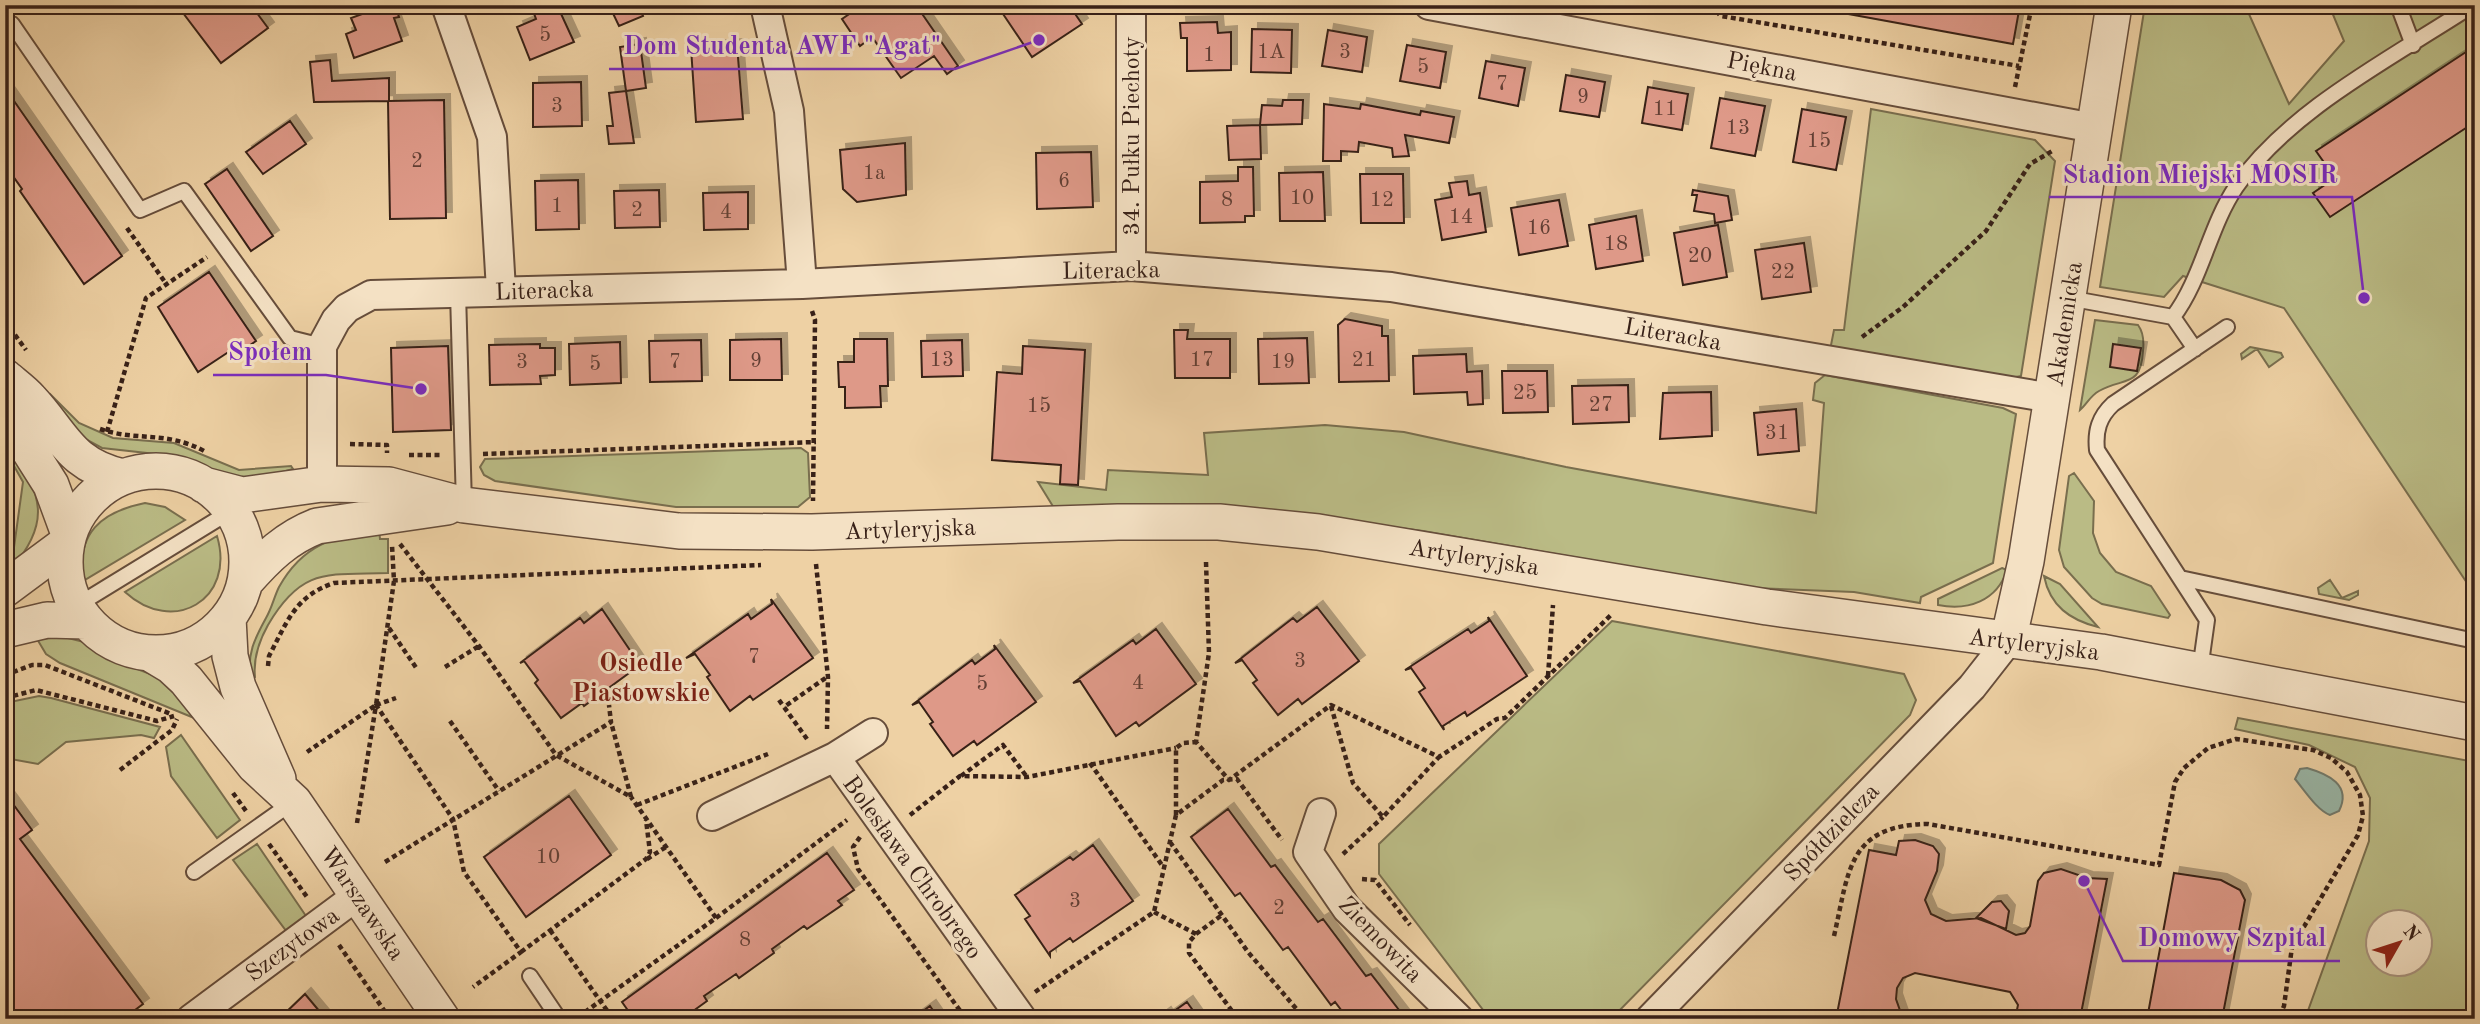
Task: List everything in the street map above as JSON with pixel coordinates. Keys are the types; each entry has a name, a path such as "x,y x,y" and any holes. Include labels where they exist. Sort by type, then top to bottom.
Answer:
{"street":[{"path":"446,5 492,137 501,290"},
{"path":"765,5 789,111 802,284"},
{"name":"34. Pułku Piechoty","path":"1131,5 1131,266"},
{"name":"Piękna","path":"1429,5 2010,113 2079,136"},
{"name":"Akademicka","path":"2008,641 2021,589 2068,298 2079,136 2114,5"},
{"name":"Literacka","path":"322,346 342,314 371,295 802,284 1131,266 1391,287 2052,398"},
{"path":"322,346 322,484"},
{"path":"5,377 30,399 75,456 94,468 123,478"},
{"path":"5,412 51,485 68,538"},
{"path":"123,478 95,494 80,512 68,538 65,569 81,614 116,644 151,654 194,646 213,634 228,618 245,582 247,559 244,538 208,471"},
{"name":"Artyleryjska","path":"123,478 164,472 208,471 242,495 322,484 389,485 464,505 679,531 812,532 1220,522 1318,531 1767,607 2101,652 2475,723"},
{"name":"Artyleryjska","path":"245,582 278,547 300,533 345,520 391,524 464,505"},
{"path":"5,589 68,538"},
{"path":"5,630 81,614"},
{"name":"Warszawska","path":"228,618 230,656 238,687 288,795"},
{"name":"Spółdzielcza","path":"1650,1019 1972,687 2008,641"},
{"name":"Warszawska","path":"151,654 171,666 186,680 237,745 288,795 442,1019"},
{"path":"835,757 873,733"},
{"name":"Bolesława Chrobrego","path":"712,816 835,757 883,815 1024,1008"},
{"name":"Ziemowita","path":"1321,813 1308,852 1346,909 1459,1019"},
{"name":"Szczytowa","path":"191,1019 358,895"}],"lane":[{"path":"2398,5 2413,45"},
{"path":"2173,317 2185,300 2218,218 2253,163 2288,129 2473,5"},
{"path":"12,24 140,210 184,191 289,338 322,346"},
{"path":"457,293 464,505"},
{"path":"2068,298 2173,317 2195,349"},
{"path":"2200,670 2207,620 2097,450 2096,438 2103,413 2113,404 2227,327"},
{"path":"81,614 231,511"},
{"path":"2179,578 2475,641"},
{"path":"194,872 257,827 288,795"},
{"path":"530,976 559,1019"}],"path":[{"path":"1710,5 1721,16 2019,66"},
{"path":"2010,113 2032,5"},
{"path":"1830,361 1903,307 1986,231 2030,164 2079,136"},
{"path":"107,432 146,299 224,246"},
{"path":"795,744 827,731 828,677 819,570 812,557 816,442 815,320 802,284"},
{"path":"95,427 107,432 176,438 208,471"},
{"path":"387,456 816,442"},
{"path":"5,504 10,475"},
{"path":"391,524 427,579 479,646 556,755 631,797 716,918"},
{"path":"358,823 389,628 394,581 391,524"},
{"path":"1206,562 1209,653 1196,742 1229,780"},
{"path":"303,599 315,590 334,583 757,568"},
{"path":"1548,676 1553,605"},
{"path":"1339,861 1344,852 1383,817 1439,757 1497,719 1505,718 1611,615"},
{"path":"389,628 417,668"},
{"path":"445,667 479,646"},
{"path":"5,675 32,665 45,665 166,713 178,715 186,726"},
{"path":"784,707 828,677"},
{"path":"5,698 36,690 158,721 178,715"},
{"path":"307,752 376,705 396,698"},
{"path":"779,700 807,739"},
{"path":"376,705 453,819 464,872 521,952 530,976"},
{"path":"610,705 611,722 631,797"},
{"path":"1229,780 1331,705"},
{"path":"1331,705 1439,757"},
{"path":"1331,705 1353,783 1383,817"},
{"path":"120,770 172,730 178,715"},
{"path":"450,721 499,791"},
{"path":"384,862 611,722"},
{"path":"1834,936 1850,867 1856,855 1870,839 1893,827 1928,824 2159,865 2175,782 2184,768 2208,748 2236,739 2313,750 2331,758 2347,772 2360,795 2363,816 2358,835 2347,857 2292,947 2284,1006 2278,1019"},
{"path":"960,776 1027,777 1196,742"},
{"path":"576,1019 716,918 883,815 960,776 1003,745 1027,777"},
{"path":"1024,1008 1154,912 1175,815 1176,748"},
{"path":"638,805 771,753"},
{"path":"1090,763 1164,868"},
{"path":"1175,815 1223,780 1237,779 1284,844"},
{"path":"226,782 390,1019"},
{"path":"883,815 856,840 853,848 858,869 966,1019"},
{"path":"646,817 650,852 646,859"},
{"path":"1169,842 1248,952 1305,1019"},
{"path":"473,987 666,847"},
{"path":"1351,878 1375,880 1410,925"},
{"path":"1154,912 1196,934"},
{"path":"1222,915 1189,942 1189,953 1238,1019"},
{"path":"550,930 613,1019"},
{"path":"1289,1019 1299,1012"}],"green space":[{"path":"2145,5 2245,5 2289,104 2344,41 2329,5 2384,5 2385,11 2398,5 2475,5 2475,595 2284,308 2183,276 2164,297 2100,287"},
{"path":"1871,109 2035,140 2055,161 2021,376 2006,379 1837,350 1831,345 1834,330 1844,330"},
{"path":"2095,320 2138,325 2143,341 2142,363 2139,371 2130,380 2099,391 2080,410"},
{"path":"2250,347 2281,353 2283,357 2269,367 2257,349 2242,359 2241,354"},
{"path":"1825,375 2003,408 2016,414 1993,563 1921,597 1920,603 1854,592 1752,588 1423,531 1222,505 1054,508 1038,482 1106,490 1108,470 1208,475 1204,433 1325,425 1404,432 1566,467 1816,513 1824,403 1813,400 1815,383"},
{"path":"50,394 79,423 113,438 174,443 239,470 291,466 293,469 253,480 213,475 174,456 102,448 76,434 43,399"},
{"path":"5,434 32,486 38,516 26,550 11,569 23,482 5,450"},
{"path":"801,448 808,453 810,497 798,507 676,507 495,481 484,475 480,467 485,459"},
{"path":"2074,473 2094,501 2093,533 2100,553 2116,572 2151,586 2170,615 2168,618 2102,604 2092,598 2064,567 2059,550 2069,476"},
{"path":"145,503 165,507 185,520 83,581 84,550 95,527 116,512"},
{"path":"379,529 380,539 388,539 388,573 332,575 305,584 293,593 280,606 259,643 255,677 251,680 253,647 288,572 309,552 321,545 347,535"},
{"path":"217,536 220,559 217,578 209,593 196,604 180,610 162,611 144,605 125,592"},
{"path":"2002,568 2007,570 2002,581 1989,596 1970,605 1938,605 1938,599"},
{"path":"2044,576 2060,584 2098,627 2070,616 2063,610 2051,596"},
{"path":"2330,580 2342,598 2358,591 2358,595 2349,600 2319,594 2318,588"},
{"path":"1612,621 1904,674 1916,700 1910,715 1611,1019 1490,1019 1379,874 1379,844"},
{"path":"64,637 84,642 124,664 161,678 199,720 60,663 46,654 37,639"},
{"path":"39,696 160,727 154,738 141,735 66,742 38,764 5,758 5,703"},
{"path":"2238,718 2475,762 2475,1019 2305,1019 2369,841 2370,798 2355,767 2309,745 2235,729"},
{"path":"181,735 240,820 217,838 171,776 166,747"},
{"path":"257,844 306,916 287,932 233,860"}],"shaded area":[{"path":"2307,768 2336,782 2342,794 2339,811 2330,815 2325,813 2295,779 2300,769"}],"building":[{"path":"177,5 251,5 268,28 221,63"},
{"path":"387,5 395,5 399,17 394,18 402,41 354,58 346,34 356,30 351,18"},
{"path":"531,5 557,5 574,42 530,60 517,27 536,19"},
{"path":"609,5 639,5 643,16 619,26"},
{"path":"851,5 916,5 958,66 947,74 934,56 901,78 872,37 860,46 842,19 855,10"},
{"path":"997,5 1069,5 1082,24 1032,57"},
{"path":"1799,5 2020,5 2013,44"},
{"path":"1217,22 1218,33 1231,32 1231,70 1187,71 1187,38 1181,38 1180,23"},
{"path":"1252,29 1292,30 1291,73 1251,72"},
{"path":"1328,30 1367,37 1362,72 1322,66"},
{"path":"640,44 646,88 626,91 620,47"},
{"path":"737,45 743,119 696,122 691,48"},
{"path":"1407,45 1446,52 1440,88 1400,81"},
{"path":"2475,46 2475,122 2330,217 2313,193 2335,178 2316,151"},
{"path":"330,60 332,81 389,78 389,101 444,100 446,218 390,219 388,101 314,102 310,62"},
{"path":"1486,61 1525,68 1518,106 1479,98"},
{"path":"1566,75 1605,82 1599,117 1560,111"},
{"path":"581,82 582,126 533,127 533,83"},
{"path":"1648,87 1688,94 1682,130 1642,123"},
{"path":"5,88 122,256 84,284 20,191 22,189 10,172 5,171"},
{"path":"626,91 634,143 609,144 607,126 613,126 609,93"},
{"path":"1720,98 1765,106 1755,156 1711,148"},
{"path":"1283,100 1303,100 1302,124 1260,125 1262,105 1282,106"},
{"path":"1324,104 1360,109 1361,104 1420,115 1421,111 1454,117 1449,143 1405,135 1409,156 1393,157 1392,148 1359,142 1358,152 1341,151 1341,161 1323,161"},
{"path":"1802,109 1846,117 1836,170 1793,162"},
{"path":"290,121 306,144 263,174 246,152"},
{"path":"1260,125 1261,159 1229,160 1227,126"},
{"path":"905,143 906,195 857,202 843,189 840,150"},
{"path":"1091,152 1093,207 1037,209 1036,153"},
{"path":"1238,167 1253,167 1254,216 1245,216 1245,222 1200,223 1200,182 1238,181"},
{"path":"227,169 273,236 251,251 205,184"},
{"path":"1323,172 1325,221 1280,221 1279,173"},
{"path":"1360,174 1403,174 1404,223 1361,223"},
{"path":"578,180 579,229 536,230 535,181"},
{"path":"1467,181 1469,195 1480,193 1486,232 1442,240 1435,200 1452,197 1449,183"},
{"path":"659,190 660,227 615,228 614,191"},
{"path":"1693,190 1728,196 1732,220 1715,223 1714,214 1694,211 1697,195 1692,195"},
{"path":"748,192 748,229 704,230 703,193"},
{"path":"1559,200 1568,246 1519,255 1511,208"},
{"path":"1636,216 1643,261 1596,269 1589,225"},
{"path":"1718,225 1727,277 1683,285 1674,233"},
{"path":"1804,243 1811,292 1762,299 1755,250"},
{"path":"209,272 256,341 234,356 230,351 198,372 158,307"},
{"path":"1345,319 1382,326 1382,336 1388,336 1389,381 1339,382 1338,325"},
{"path":"1174,330 1188,330 1187,339 1230,339 1230,378 1175,378"},
{"path":"1307,338 1309,383 1259,384 1258,339"},
{"path":"781,339 782,380 730,380 730,340"},
{"path":"854,339 887,339 888,386 880,386 881,407 845,408 845,387 839,387 838,362 854,362"},
{"path":"701,340 702,381 650,382 649,341"},
{"path":"962,340 963,376 922,377 921,341"},
{"path":"620,342 621,383 570,385 569,344"},
{"path":"540,344 540,348 555,348 555,375 540,376 541,384 490,385 489,345"},
{"path":"2113,344 2141,348 2137,371 2110,367"},
{"path":"448,346 451,430 393,432 391,348"},
{"path":"1023,346 1085,350 1078,485 1060,484 1061,465 992,460 997,372 1022,374"},
{"path":"1466,354 1467,372 1482,371 1483,404 1468,405 1467,392 1414,394 1413,356"},
{"path":"1502,371 1547,371 1548,412 1503,413"},
{"path":"1628,385 1629,422 1573,424 1572,386"},
{"path":"1711,392 1712,436 1660,439 1663,393"},
{"path":"1796,409 1799,451 1758,455 1754,413"},
{"path":"771,599 813,658 753,700 750,696 730,711 695,654 686,658 748,614 751,619 772,604"},
{"path":"1317,607 1359,661 1302,704 1298,699 1278,715 1253,683 1257,680 1242,660 1235,663 1293,618 1297,622"},
{"path":"602,609 640,665 584,706 582,703 561,718 535,683 538,680 524,661 520,663 580,618 584,623"},
{"path":"1488,617 1527,676 1467,716 1465,712 1443,726 1444,730 1419,692 1425,688 1411,668 1405,670 1468,629 1471,633 1489,621"},
{"path":"1156,629 1196,684 1139,726 1136,722 1116,736 1080,681 1073,683 1133,640 1136,644"},
{"path":"994,645 1036,702 977,745 974,741 953,756 930,724 933,722 919,702 912,705 972,660 975,664 995,649"},
{"path":"5,793 32,830 20,839 143,1004 123,1019 8,1019 5,1015"},
{"path":"569,796 611,855 526,917 484,857"},
{"path":"1228,809 1271,867 1275,865 1318,922 1323,919 1366,976 1371,974 1406,1019 1348,1019 1335,1002 1331,1005 1288,947 1283,950 1240,893 1235,896 1191,837"},
{"path":"1915,840 1933,846 1939,854 1937,871 1925,900 1931,914 1946,921 1981,918 2016,935 2025,933 2030,926 2038,881 2044,873 2061,869 2087,878 2107,879 2080,1019 2015,1019 2018,1005 2010,992 1915,973 1903,978 1897,988 1896,999 1903,1019 1836,1019 1869,850 1896,855 1899,841"},
{"path":"1093,845 1133,901 1073,942 1070,938 1050,952 1050,956 1025,919 1030,916 1015,895 1070,857 1073,860"},
{"path":"827,853 854,890 838,901 842,905 807,929 804,926 772,949 774,953 739,978 736,974 704,996 707,1001 682,1019 634,1019 622,1002"},
{"path":"2174,873 2221,880 2240,890 2245,900 2222,1019 2147,1019"},
{"path":"2001,901 2009,911 2006,929 1976,918 1992,902"},
{"path":"305,994 326,1019 279,1019"},
{"path":"1187,1002 1199,1019 1157,1019 1165,1013 1167,1016"},
{"path":"930,1006 939,1019 912,1019"}],"place":[{"name":"Dom Studenta AWF \"Agat\"","path":"1039,40"},
{"name":"Stadion Miejski MOSIR","path":"2364,298"},
{"name":"Społem","path":"421,389"},
{"name":"Domowy Szpital","path":"2084,881"}],"district":[{"name":"Osiedle Piastowskie","path":"641,677"}]}
